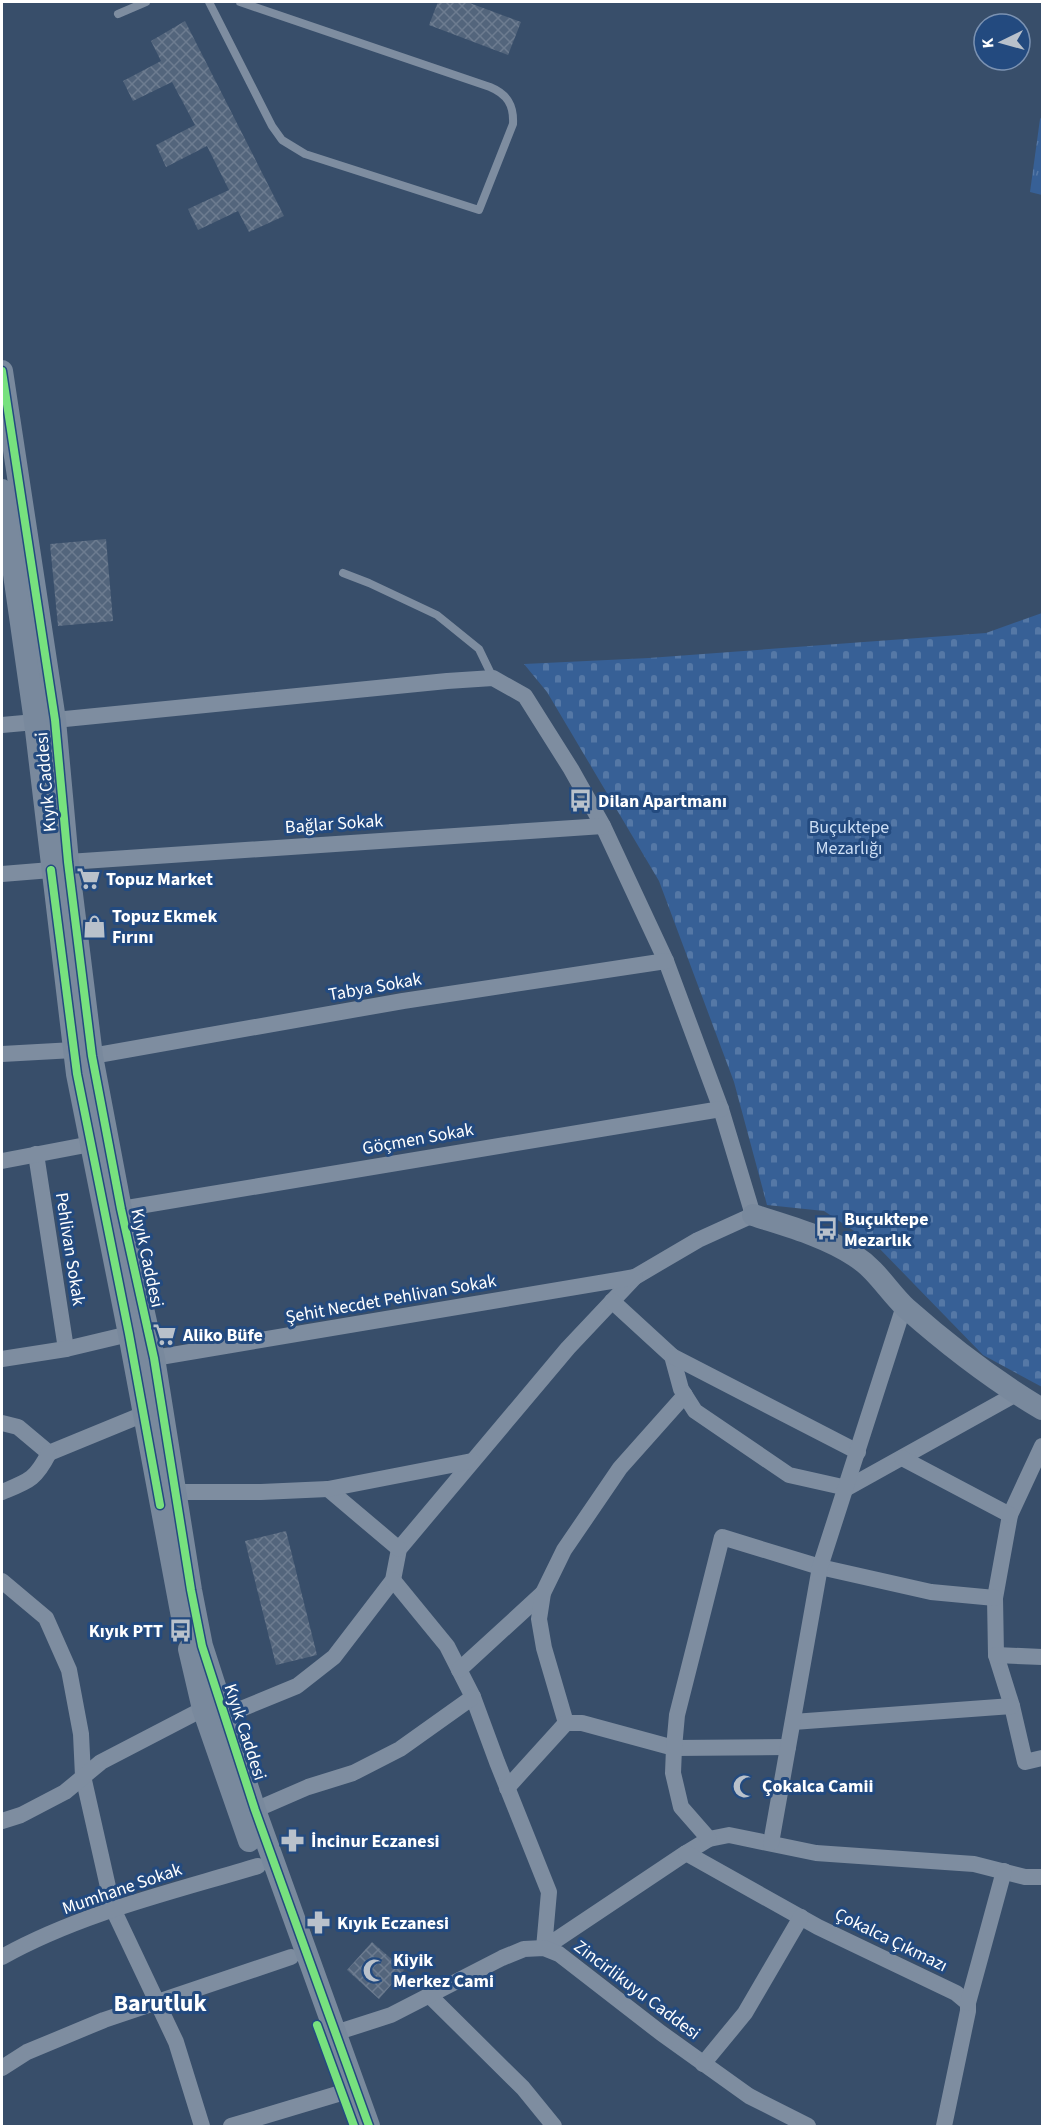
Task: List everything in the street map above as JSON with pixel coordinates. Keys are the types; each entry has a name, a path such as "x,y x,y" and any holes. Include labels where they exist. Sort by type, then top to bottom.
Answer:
{"main road":[{"name":"Kıyık Caddesi","path":"2,371 45,721 83,1053 91,1144 129,1334 144,1361 144,1414 174,1586 258,1866 354,2127"},
{"name":"Kıyık Caddesi","path":"2,490 6,563 45,721"},
{"name":"Kıyık Caddesi","path":"83,1053 121,1209 144,1361 175,1492 212,1716 255,1810 369,2127"},
{"path":"753,1215 808,1234 856,1256 880,1276 904,1306 967,1360 1042,1409"}],"street":[{"path":"2,725 493,678 525,696 603,826 666,961 721,1109 753,1215 698,1240 635,1278 612,1301 568,1348 399,1549 393,1580 334,1657 297,1686 212,1716 101,1762 65,1792 21,1815 2,1821"},
{"name":"Bağlar Sokak","path":"2,874 60,866 603,826"},
{"name":"Tabya Sokak","path":"2,1054 83,1053 666,961"},
{"name":"Göçmen Sokak","path":"121,1209 721,1109"},
{"path":"2,1161 91,1144"},
{"name":"Pehlivan Sokak","path":"36,1154 66,1349"},
{"name":"Şehit Necdet Pehlivan Sokak","path":"144,1361 635,1278"},
{"path":"612,1301 672,1356 858,1452"},
{"path":"771,1843 820,1567 904,1306"},
{"path":"2,1359 66,1349 129,1334"},
{"path":"672,1356 681,1389 695,1411 789,1475 847,1488 1016,1394"},
{"path":"567,1723 544,1648 539,1619 543,1593 564,1550 620,1468 685,1395"},
{"path":"2,1492 25,1483 39,1472 49,1453 144,1414"},
{"path":"2,1423 18,1427 49,1453"},
{"path":"1042,1446 1010,1515 995,1598 996,1655 1012,1706 1025,1762 1042,1758"},
{"path":"902,1458 1010,1515"},
{"path":"175,1492 328,1489 472,1461"},
{"path":"328,1489 399,1549"},
{"path":"709,1839 681,1807 673,1773 674,1748 677,1715 722,1537 820,1567 930,1592 995,1598"},
{"path":"393,1580 447,1646 473,1697 549,1892 544,1948"},
{"path":"3,1585 46,1618 69,1670 81,1734 83,1776 113,1909 176,2042 202,2127"},
{"path":"459,1670 543,1593"},
{"path":"996,1655 1042,1657"},
{"path":"255,1810 308,1787 353,1773 400,1749 473,1697"},
{"path":"793,1722 1012,1706"},
{"path":"507,1788 567,1723 582,1723 674,1748 788,1747"},
{"path":"544,1948 686,1852 709,1839 729,1835 816,1852 974,1864 1025,1877 1042,1877"},
{"name":"Çokalca Çıkmazı","path":"686,1852 801,1917 956,1993 968,2003"},
{"name":"Mumhane Sokak","path":"2,1957 25,1944 113,1909 258,1866"},
{"path":"944,2127 968,2003 1004,1871"},
{"path":"703,2064 745,2013 801,1917"},
{"name":"Zincirlikuyu Caddesi","path":"335,2033 392,2015 524,1949 544,1948 559,1954 703,2064 749,2096 808,2127"},
{"path":"2,2068 27,2052 104,2019 291,1957"},
{"path":"429,1995 523,2088 554,2127"},
{"path":"231,2127 341,2093"}],"lane":[{"path":"118,14 146,2"},
{"path":"209,2 272,126 282,140 305,154 479,210 513,124 513,110 507,98 499,91 240,2"},
{"path":"343,573 437,615 479,649 493,678"}],"green space":[{"path":"1042,116 1042,195 1030,192"},
{"name":"Buçuktepe Mezarlığı","path":"1042,613 1042,1387 983,1355 877,1246 824,1211 767,1205 734,1082 659,881 547,692 524,664 649,658 986,633"}],"building":[{"path":"438,2 467,2 521,22 508,55 429,25"},
{"path":"185,21 284,216 249,232 238,211 198,230 188,209 229,190 207,146 166,167 156,145 195,125 172,82 133,101 123,81 161,61 151,41"},
{"path":"106,539 113,621 58,626 50,544"},
{"path":"286,1531 317,1655 276,1665 245,1541"},
{"name":"Kiyik Merkez Cami","path":"372,1942 404,1970 379,1999 347,1970"}],"cycle path":[{"path":"2,371 55,720 68,862 92,1056 121,1209 154,1358 202,1646 255,1810 369,2126"},
{"path":"51,870 77,1074 129,1334 160,1505"},
{"path":"317,2025 354,2126"}],"place":[{"name":"Dilan Apartmanı","path":"580,801"},
{"name":"Topuz Market","path":"88,879"},
{"name":"Topuz Ekmek Fırını","path":"94,926"},
{"name":"Buçuktepe Mezarlık","path":"826,1229"},
{"name":"Aliko Büfe","path":"165,1335"},
{"name":"Kıyık PTT","path":"181,1631"},
{"name":"Çokalca Camii","path":"744,1786"},
{"name":"İncinur Eczanesi","path":"293,1841"},
{"name":"Kıyık Eczanesi","path":"319,1923"},
{"name":"Kiyik Merkez Cami","path":"375,1970"}],"district":[{"name":"Barutluk","path":"160,2003"}]}
